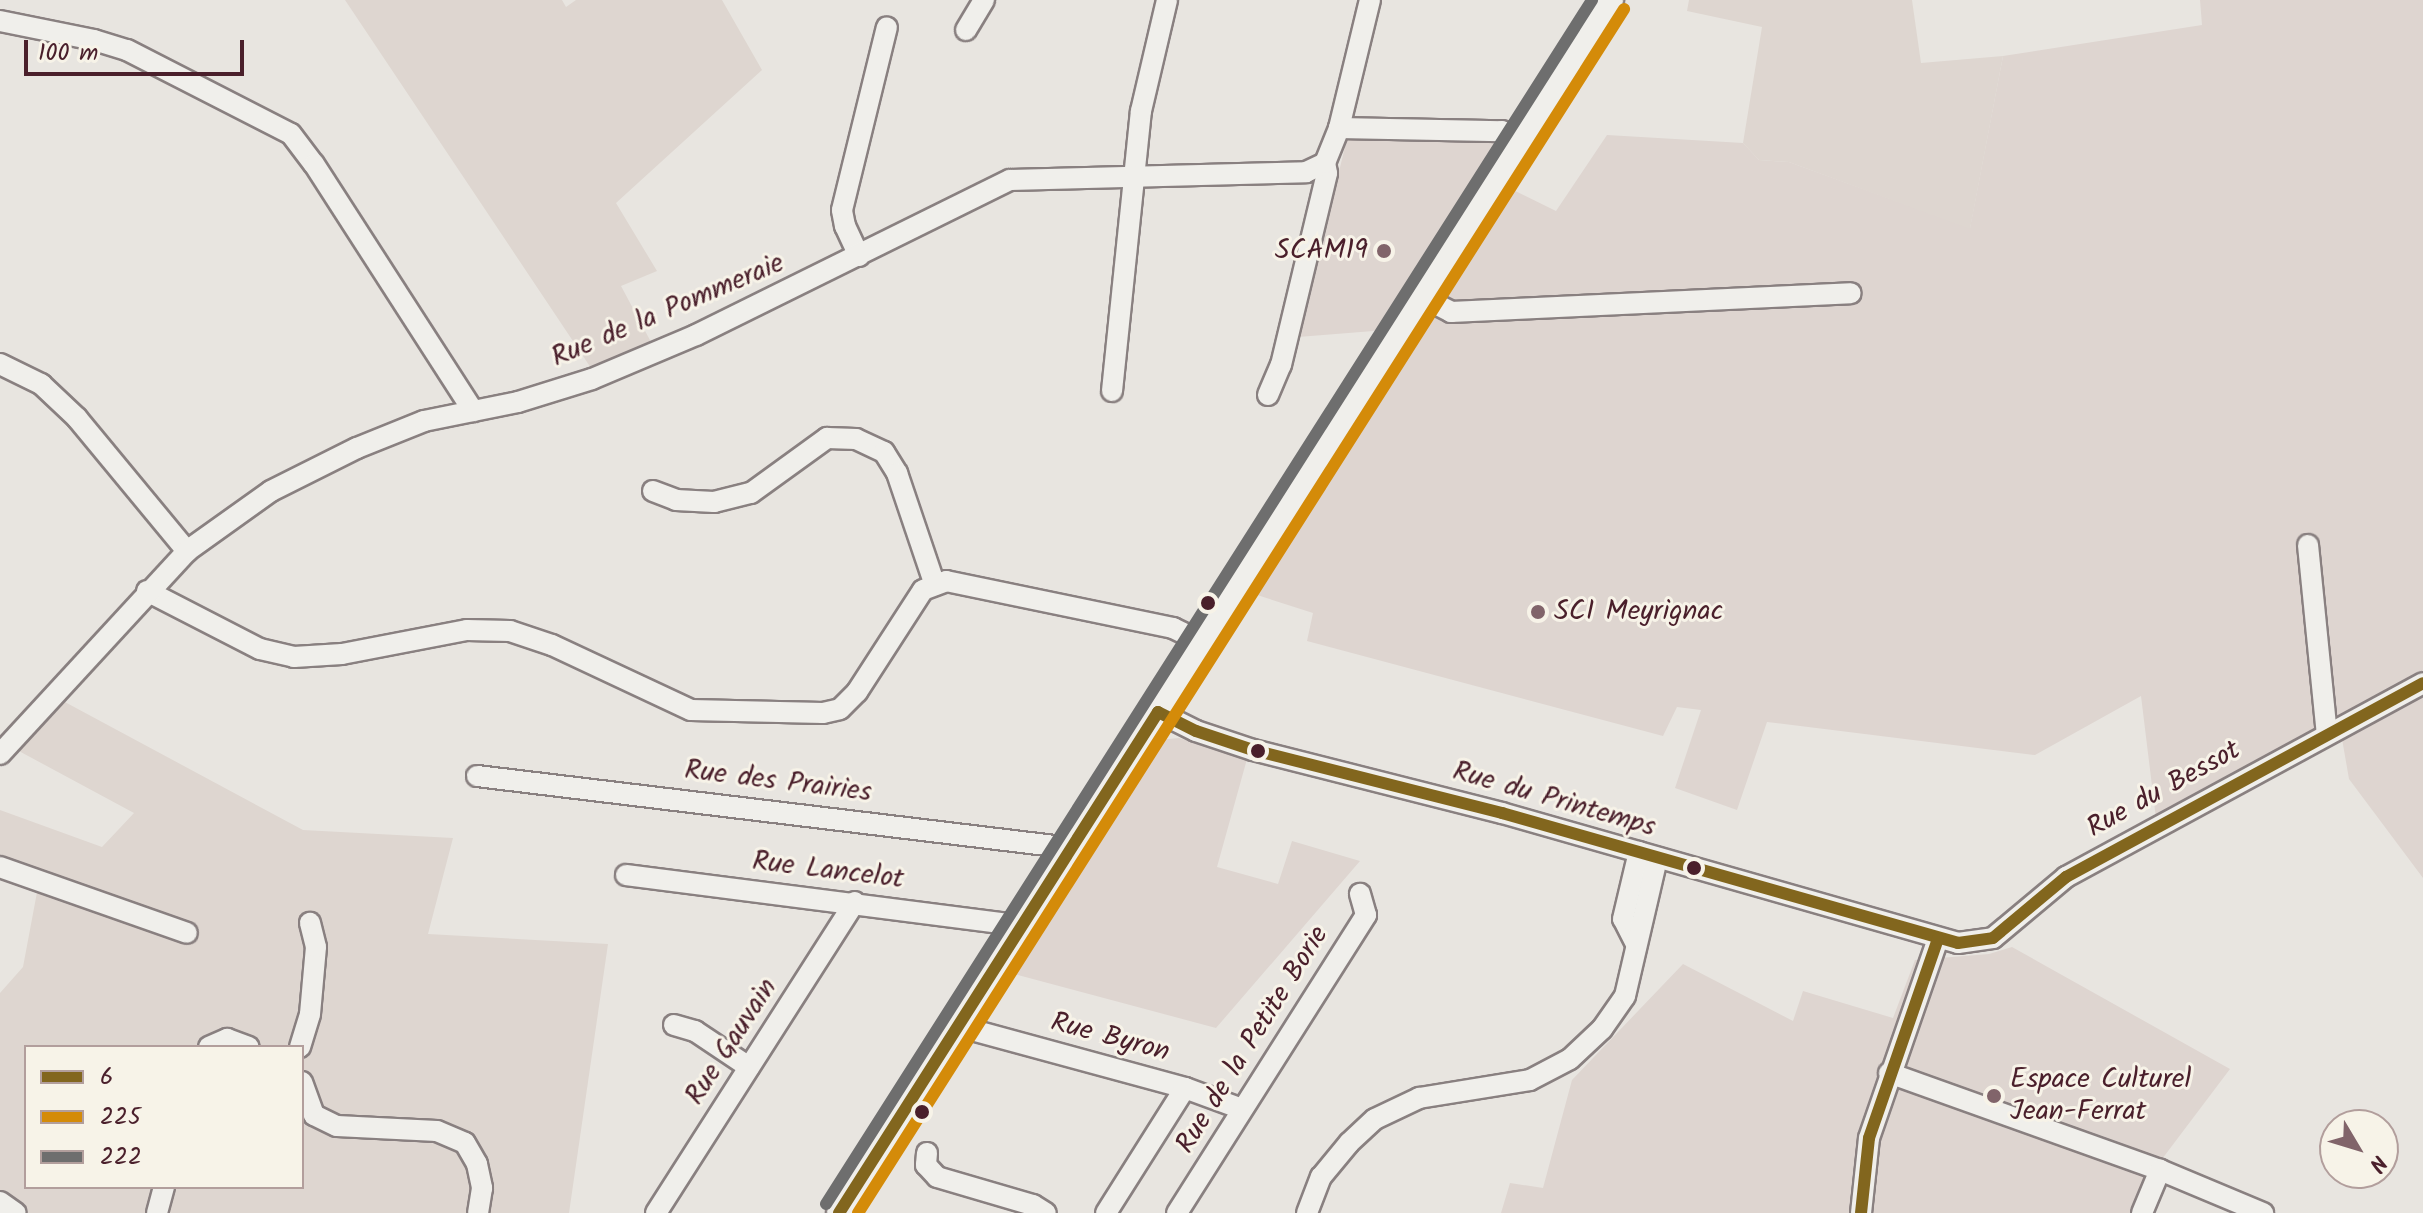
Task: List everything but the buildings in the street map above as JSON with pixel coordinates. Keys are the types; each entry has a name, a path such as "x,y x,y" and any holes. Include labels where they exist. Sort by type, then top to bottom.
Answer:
{"main road":[{"path":"839,1213 961,1027 1071,848 1611,0"}],"street":[{"path":"966,30 984,0"},
{"path":"1112,391 1141,111 1167,0"},
{"path":"1268,395 1281,365 1327,173 1325,163 1339,128 1370,0"},
{"path":"0,21 94,40 127,50 291,134 314,164 473,411"},
{"path":"859,256 845,226 842,210 887,27"},
{"path":"1339,128 1502,131 1521,140"},
{"name":"Rue de la Pommeraie","path":"0,754 187,551 271,491 357,448 424,421 592,379 696,335 1010,180 1306,172 1325,163"},
{"path":"1422,297 1451,312 1851,293"},
{"path":"0,364 41,384 77,418 187,551"},
{"path":"653,491 676,500 714,502 751,493 827,438 856,439 884,452 897,473 935,585"},
{"path":"2308,545 2327,734"},
{"path":"147,591 260,649 294,657 342,654 467,630 510,631 552,645 691,710 823,713 840,709 857,692 923,590 946,581 1165,627 1202,642"},
{"name":"Rue du Bessot","path":"1938,939 1958,943 1993,938 2066,877 2423,683"},
{"name":"Rue du Printemps","path":"1158,712 1196,731 1253,750 1502,813 1938,939"},
{"name":"Rue des Prairies","path":"477,776 1045,842 1071,848"},
{"path":"1307,1213 1321,1177 1349,1143 1375,1119 1419,1098 1530,1080 1570,1059 1602,1029 1625,996 1636,944 1623,919 1648,855"},
{"path":"0,867 187,933"},
{"name":"Rue Lancelot","path":"626,875 855,902 1022,926"},
{"name":"Rue de la Petite Borie","path":"1177,1213 1366,915 1360,894"},
{"name":"Rue Gauvain","path":"656,1213 855,902"},
{"path":"301,1045 310,1014 316,947 310,923"},
{"path":"1861,1213 1869,1138 1938,939"},
{"path":"674,1025 695,1031 749,1067"},
{"name":"Rue Byron","path":"961,1027 1185,1088 1242,1109"},
{"path":"214,1045 227,1039 244,1045"},
{"path":"1889,1073 2160,1170 2263,1213"},
{"path":"304,1088 314,1115 337,1126 437,1131 465,1143 477,1164 482,1188 478,1213"},
{"path":"1106,1213 1185,1088"},
{"path":"927,1153 926,1165 937,1177 1033,1205 1046,1213"},
{"path":"2142,1213 2160,1170"},
{"path":"157,1213 163,1189"},
{"path":"0,1202 16,1213"}],"shaded area":[{"path":"345,0 562,0 566,7 576,0 722,0 762,70 616,203 657,271 621,286 651,342 591,368"},
{"path":"1689,0 1912,0 1921,63 2003,56 1970,229 1789,162 1759,160 1743,143 1762,27 1687,11"},
{"path":"2200,0 2423,0 2423,878 2349,779 2341,733 2158,835 2141,696 2035,755 1767,722 1737,810 1675,788 1701,710 1677,707 1663,736 1307,641 1313,613 1229,586 1386,330 1298,337 1347,139 1495,137 1507,187 1556,211 1607,135 1743,143 1759,160 1789,162 1970,228 2003,56 2202,25"},
{"path":"63,701 303,830 453,838 428,934 608,944 569,1213 0,1213 0,993 23,967 38,887 0,875 0,810 102,847 134,813 17,750"},
{"path":"1179,738 1247,759 1217,867 1278,884 1292,841 1360,861 1216,1028 1007,972 1158,740"},
{"path":"2012,947 2230,1069 2150,1175 2135,1213 1501,1213 1510,1183 1543,1188 1572,1080 1683,964 1793,1021 1803,991 1893,1018 1915,960 1989,954"}],"transit line":[{"name":"222","path":"826,1204 1592,0"},
{"name":"225","path":"858,1213 1624,9"},
{"name":"6","path":"1158,712 1196,731 1253,750 1502,813 1958,943 1993,938 2066,877 2423,683"},
{"name":"6","path":"839,1213 1158,712"},
{"name":"6","path":"1861,1213 1869,1138 1938,939"}],"place":[{"name":"SCAM19","path":"1384,251"},
{"name":"SCI Meyrignac","path":"1538,612"},
{"name":"Espace Culturel Jean-Ferrat","path":"1994,1096"}]}
